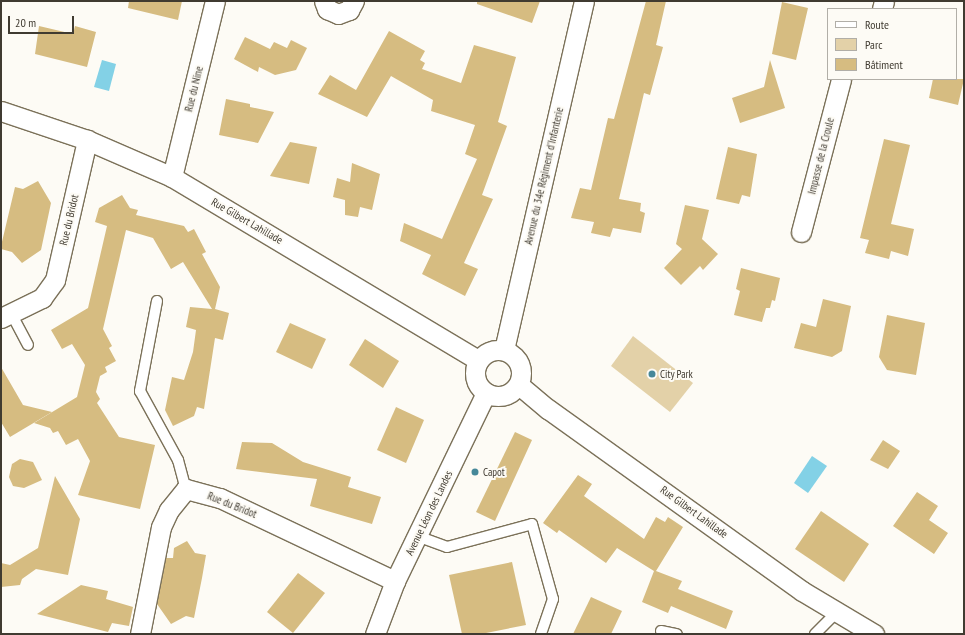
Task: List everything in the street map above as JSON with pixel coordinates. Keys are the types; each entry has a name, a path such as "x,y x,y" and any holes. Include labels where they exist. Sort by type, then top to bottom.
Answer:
{"street":[{"name":"Rue du Nine","path":"172,177 215,1"},
{"path":"324,1 327,9 338,14 349,10 354,1"},
{"name":"Avenue du 34e Régiment d'Infanterie","path":"504,350 584,1"},
{"name":"Impasse de la Croule","path":"802,232 841,80"},
{"name":"Rue Gilbert Lahillade","path":"1,111 87,140 172,177 478,360"},
{"name":"Rue du Bridot","path":"6,316 42,298 55,280 87,140"},
{"path":"504,350 516,358 520,364 521,378 514,390 501,397 486,394 475,378 478,360 490,352 504,350"},
{"name":"Rue Gilbert Lahillade","path":"518,385 548,409 802,591 874,634"},
{"name":"Avenue Léon des Landes","path":"375,634 395,581 486,394"},
{"path":"140,634 161,527 169,510 186,489"},
{"name":"Rue du Bridot","path":"186,489 220,498 395,581"}],"lane":[{"path":"157,301 140,391 178,460 186,489"},
{"path":"6,316 28,345"},
{"path":"417,536 447,547 532,524 553,599 541,634"},
{"path":"815,634 837,612"},
{"path":"661,631 677,634"}],"green space":[{"name":"City Park","path":"633,336 693,383 670,412 611,366"}],"water":[{"path":"102,60 116,64 109,91 94,87"},
{"path":"812,456 827,466 808,493 794,483"}],"building":[{"path":"129,1 182,1 178,20 128,8"},
{"path":"477,1 540,1 532,23 477,4"},
{"path":"646,1 666,1 656,45 663,47 650,95 644,93 619,199 641,203 640,211 645,213 641,233 613,228 610,237 591,233 594,222 571,218 580,188 591,190 608,118 614,119"},
{"path":"782,2 808,8 796,60 772,54"},
{"path":"39,26 73,34 75,26 96,32 87,67 35,54"},
{"path":"389,31 425,51 420,60 425,63 422,69 461,83 474,45 516,57 498,122 507,126 482,195 493,199 464,263 478,269 465,296 422,274 431,255 400,241 404,223 442,239 477,159 465,154 475,125 431,111 433,100 391,76 367,117 318,94 330,75 356,90"},
{"path":"245,37 270,49 274,42 287,48 291,40 307,48 296,70 275,75 259,67 258,72 234,59"},
{"path":"770,60 785,108 740,123 732,98 764,87"},
{"path":"964,79 958,105 929,98 933,80"},
{"path":"226,99 250,104 250,107 274,112 258,143 219,135"},
{"path":"884,139 910,145 891,224 914,229 908,256 891,251 889,259 865,253 869,240 860,238"},
{"path":"290,142 317,147 309,184 270,176"},
{"path":"728,147 757,154 750,197 742,195 739,204 716,199"},
{"path":"352,163 380,174 372,210 360,207 358,217 345,215 345,200 333,197 337,178 350,182"},
{"path":"38,181 51,203 41,250 22,263 12,252 1,249 1,246 15,187 23,189"},
{"path":"122,195 130,208 138,210 136,215 184,226 188,232 194,229 206,252 202,254 220,287 215,309 229,313 223,340 215,338 204,409 197,407 194,416 173,426 165,410 172,377 184,380 193,352 196,330 186,327 190,307 212,309 183,262 171,269 153,238 126,230 103,329 112,346 109,348 116,361 105,367 107,372 100,376 96,392 100,399 97,403 119,437 155,445 140,509 78,495 90,461 78,439 66,445 58,431 53,433 50,428 34,423 77,397 85,365 72,344 62,349 51,330 88,308 107,226 95,222 99,208"},
{"path":"685,205 709,210 702,239 718,254 703,270 700,266 681,285 664,268 682,249 676,244"},
{"path":"741,268 780,278 775,301 772,300 770,308 766,308 762,322 734,315 740,291 736,289"},
{"path":"823,299 851,306 842,351 832,357 794,348 801,323 816,327"},
{"path":"887,315 925,323 916,375 887,370 879,357"},
{"path":"290,323 326,339 312,369 276,352"},
{"path":"365,339 399,361 383,388 349,365"},
{"path":"1,367 23,405 52,412 10,437 1,422"},
{"path":"396,407 424,420 406,463 377,450"},
{"path":"515,432 532,440 495,521 476,512"},
{"path":"883,440 900,451 888,469 870,460"},
{"path":"242,442 272,443 303,462 351,477 348,487 381,497 372,524 310,506 317,479 236,469"},
{"path":"20,459 33,462 42,480 24,488 13,486 9,477 12,464"},
{"path":"578,475 592,484 584,496 644,539 656,517 665,522 668,517 683,527 656,571 682,581 678,589 733,611 726,629 671,606 668,613 642,602 654,571 617,548 606,563 559,530 557,533 543,523"},
{"path":"55,476 80,519 68,575 36,569 22,579 20,585 1,587 1,563 10,565 38,548"},
{"path":"917,492 938,506 929,520 948,533 934,554 893,526"},
{"path":"821,511 869,544 844,582 795,549"},
{"path":"187,541 195,553 206,555 202,578 194,618 186,616 171,624 157,604 166,558 173,558 174,548"},
{"path":"512,562 526,625 481,634 462,634 449,575"},
{"path":"298,573 325,593 293,633 267,612"},
{"path":"81,585 108,591 106,599 133,607 129,626 112,623 108,632 37,614"},
{"path":"591,597 622,611 611,634 573,634"}],"place":[{"name":"City Park","path":"652,374"},
{"name":"Capot","path":"475,472"}]}
